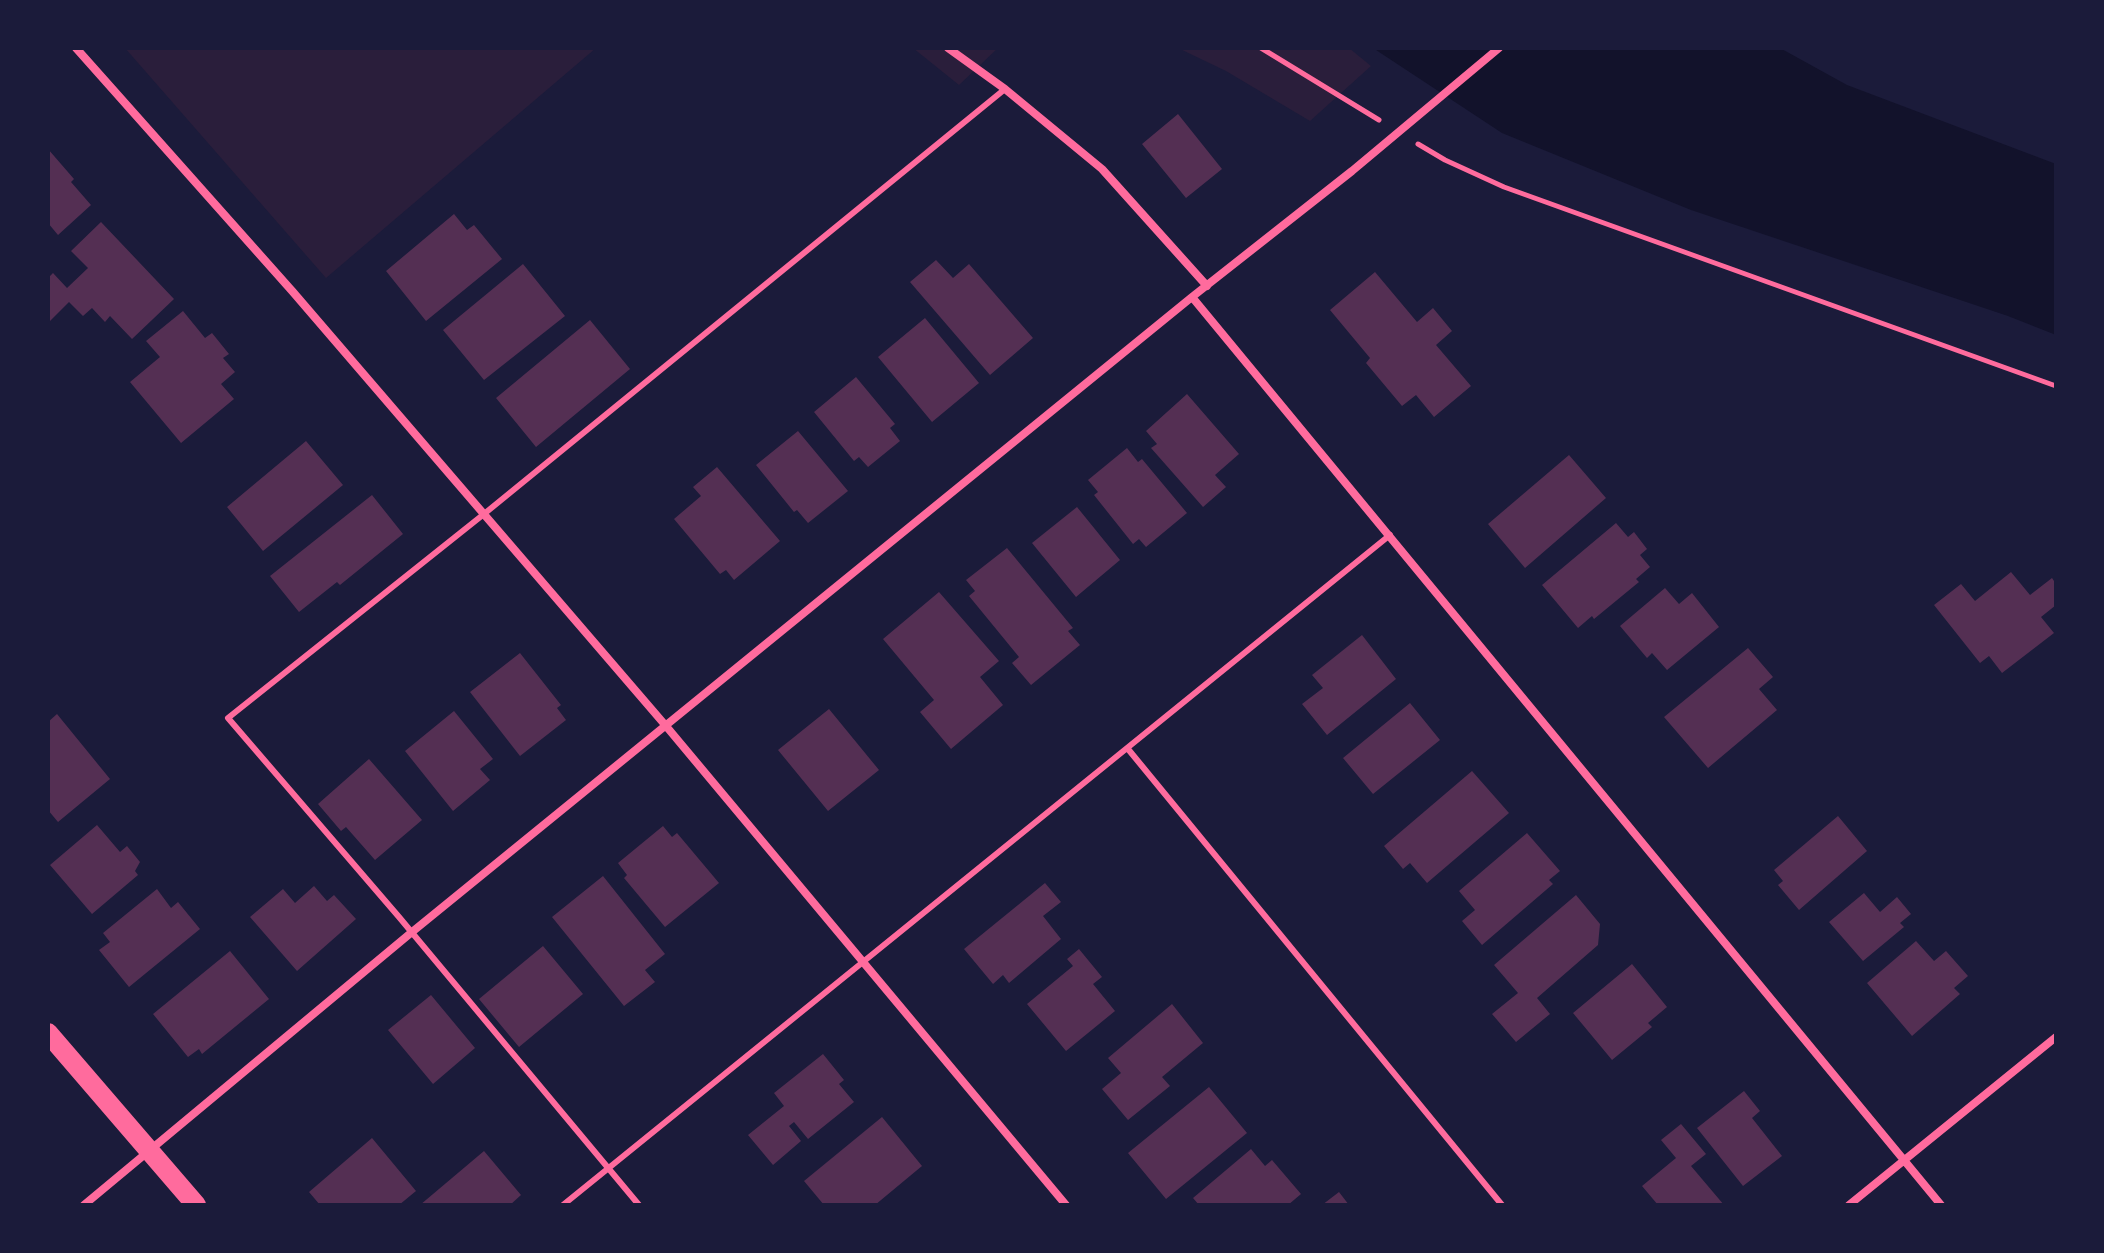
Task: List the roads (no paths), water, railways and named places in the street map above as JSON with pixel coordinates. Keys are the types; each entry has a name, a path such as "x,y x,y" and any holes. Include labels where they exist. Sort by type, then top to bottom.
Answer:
{"main road":[{"path":"48,1033 196,1205"}],"street":[{"path":"76,48 293,292 666,726 1066,1205"},
{"path":"948,48 1005,89 1102,169 1207,286"},
{"path":"84,1205 412,932 1192,297 1352,171 1499,48"},
{"path":"1192,297 1941,1205"},
{"path":"1849,1205 2056,1037"}],"lane":[{"path":"639,1205 412,932 228,718 484,514 1005,89"},
{"path":"563,1205 1390,534"},
{"path":"1128,749 1502,1205"}]}
